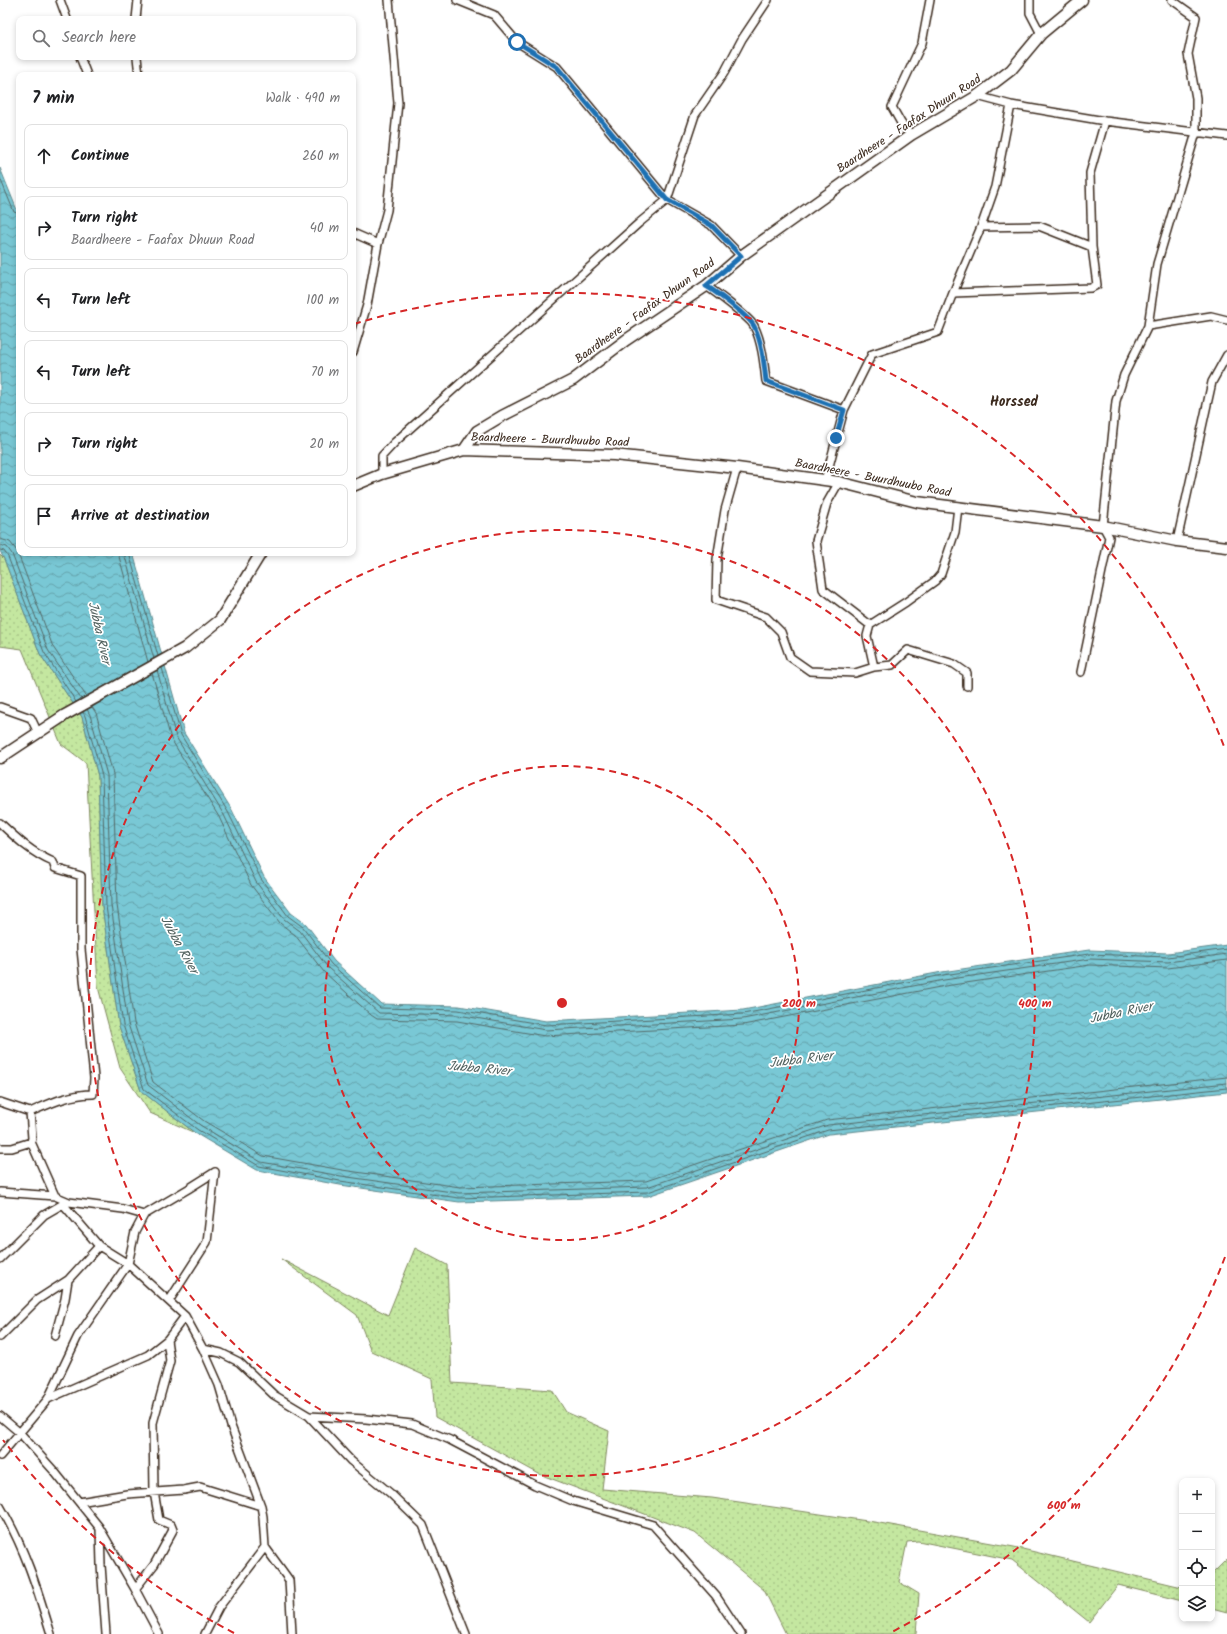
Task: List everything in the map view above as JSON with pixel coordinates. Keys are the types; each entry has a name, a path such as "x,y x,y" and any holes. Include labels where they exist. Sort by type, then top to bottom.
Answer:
{"main road":[{"name":"Baardheere - Faafax Dhuun Road","path":"464,450 477,431 502,416 573,380 626,340 706,286 741,256 911,135 977,96 1012,70 1041,34 1082,0"},
{"path":"356,485 382,474 464,450"},
{"name":"Baardheere - Buurdhuubo Road","path":"464,450 614,455 737,468 839,482 917,502 1103,526 1177,541 1227,547"},
{"path":"0,758 65,715 185,648 220,620 259,556"}],"street":[{"path":"60,0 65,16"},
{"path":"136,16 138,0"},
{"path":"356,342 367,305 378,244 387,210 398,103 389,0"},
{"path":"457,0 494,15 517,42 557,67 667,200 711,225 741,256"},
{"path":"382,474 382,456 394,442 638,223 667,200 695,115 724,73 742,39 768,0"},
{"path":"911,135 901,123 892,107 922,43 930,0"},
{"path":"1030,0 1030,14 1041,34"},
{"path":"1081,672 1109,537 1103,526 1116,401 1124,375 1148,326 1157,264 1196,133 1196,98 1188,54 1196,17 1172,0"},
{"path":"81,60 86,72"},
{"path":"137,60 139,72"},
{"path":"977,96 1012,105 1105,120 1227,136"},
{"path":"825,481 844,410 872,354 938,332 981,227 995,187 1012,105"},
{"path":"953,293 1091,288 1097,285 1092,247 1090,174 1105,120"},
{"path":"981,227 1039,226 1092,247"},
{"path":"356,234 378,244"},
{"path":"706,286 717,293 754,324 762,351 766,381 844,410"},
{"path":"1148,326 1211,316 1227,320"},
{"path":"1177,541 1212,382 1227,355"},
{"path":"737,468 725,510 718,552 716,600 766,617 781,632 790,657 810,671 855,673 874,666 892,665 908,650 954,664 967,673 967,686"},
{"path":"839,482 827,503 816,541 823,589 870,625"},
{"path":"874,666 867,636 870,625 912,598 935,581 941,574 955,532 958,507"},
{"path":"0,707 31,718 38,733"},
{"path":"0,822 22,843 53,862 55,868 81,876 81,949 94,1078 93,1094 80,1094 56,1101 30,1112 0,1102"},
{"path":"30,1112 31,1142 55,1196"},
{"path":"0,1148 12,1148 31,1142"},
{"path":"0,1456 48,1399 78,1336 128,1264 135,1232 144,1215 215,1172 207,1242 169,1301"},
{"path":"0,1192 55,1196 66,1203 99,1246 128,1264 185,1316 219,1385 261,1506 265,1547 289,1580 292,1634"},
{"path":"0,1259 44,1215 66,1203 123,1209 144,1215"},
{"path":"0,1337 37,1300 68,1280 99,1246"},
{"path":"54,1336 66,1299 68,1280"},
{"path":"48,1399 148,1355 167,1340 185,1316"},
{"path":"135,1589 154,1565 173,1530 171,1525 159,1520 154,1492 153,1423 170,1361 167,1340"},
{"path":"203,1350 221,1353 239,1362 274,1395 309,1416 351,1461 390,1493 423,1525 466,1634"},
{"path":"0,1416 20,1433 54,1471 100,1527 159,1634"},
{"path":"309,1416 366,1419 412,1424 450,1440 535,1485 573,1501 653,1525 716,1596 741,1634"},
{"path":"79,1502 103,1497 184,1490 200,1487 261,1506"},
{"path":"0,1506 15,1530 35,1581 51,1634"},
{"path":"100,1527 100,1565 106,1634"},
{"path":"205,1634 219,1607 265,1547"}],"green space":[{"path":"0,555 4,559 40,654 82,717 98,776 102,906 119,1026 141,1091 195,1133 150,1113 120,1068 98,987 86,763 61,744 22,649 0,646"},
{"path":"415,1248 447,1265 452,1383 552,1390 566,1412 609,1431 602,1489 712,1498 874,1522 1014,1547 1179,1586 1179,1600 1118,1585 1089,1622 1012,1560 918,1541 907,1542 899,1582 919,1594 916,1634 786,1634 764,1590 695,1533 539,1474 435,1417 432,1379 371,1351 357,1315 281,1259 388,1315"},
{"path":"1227,1559 1227,1612 1215,1609 1215,1571"}],"water":[{"name":"Jubba River","path":"0,168 16,208 16,556 134,556 184,733 232,810 264,877 291,913 306,924 334,961 381,1004 459,1006 546,1021 743,1010 942,972 1089,950 1168,953 1227,945 1227,1092 829,1134 648,1196 459,1202 340,1185 257,1170 195,1133 141,1091 119,1026 102,906 98,776 82,717 40,654 0,551"}],"district":[{"name":"Horssed","path":"1014,402"}],"route":[{"path":"517,42 557,67 667,200 711,225 741,256 706,286 717,293 754,324 762,351 766,381 844,410 836,438"}]}
